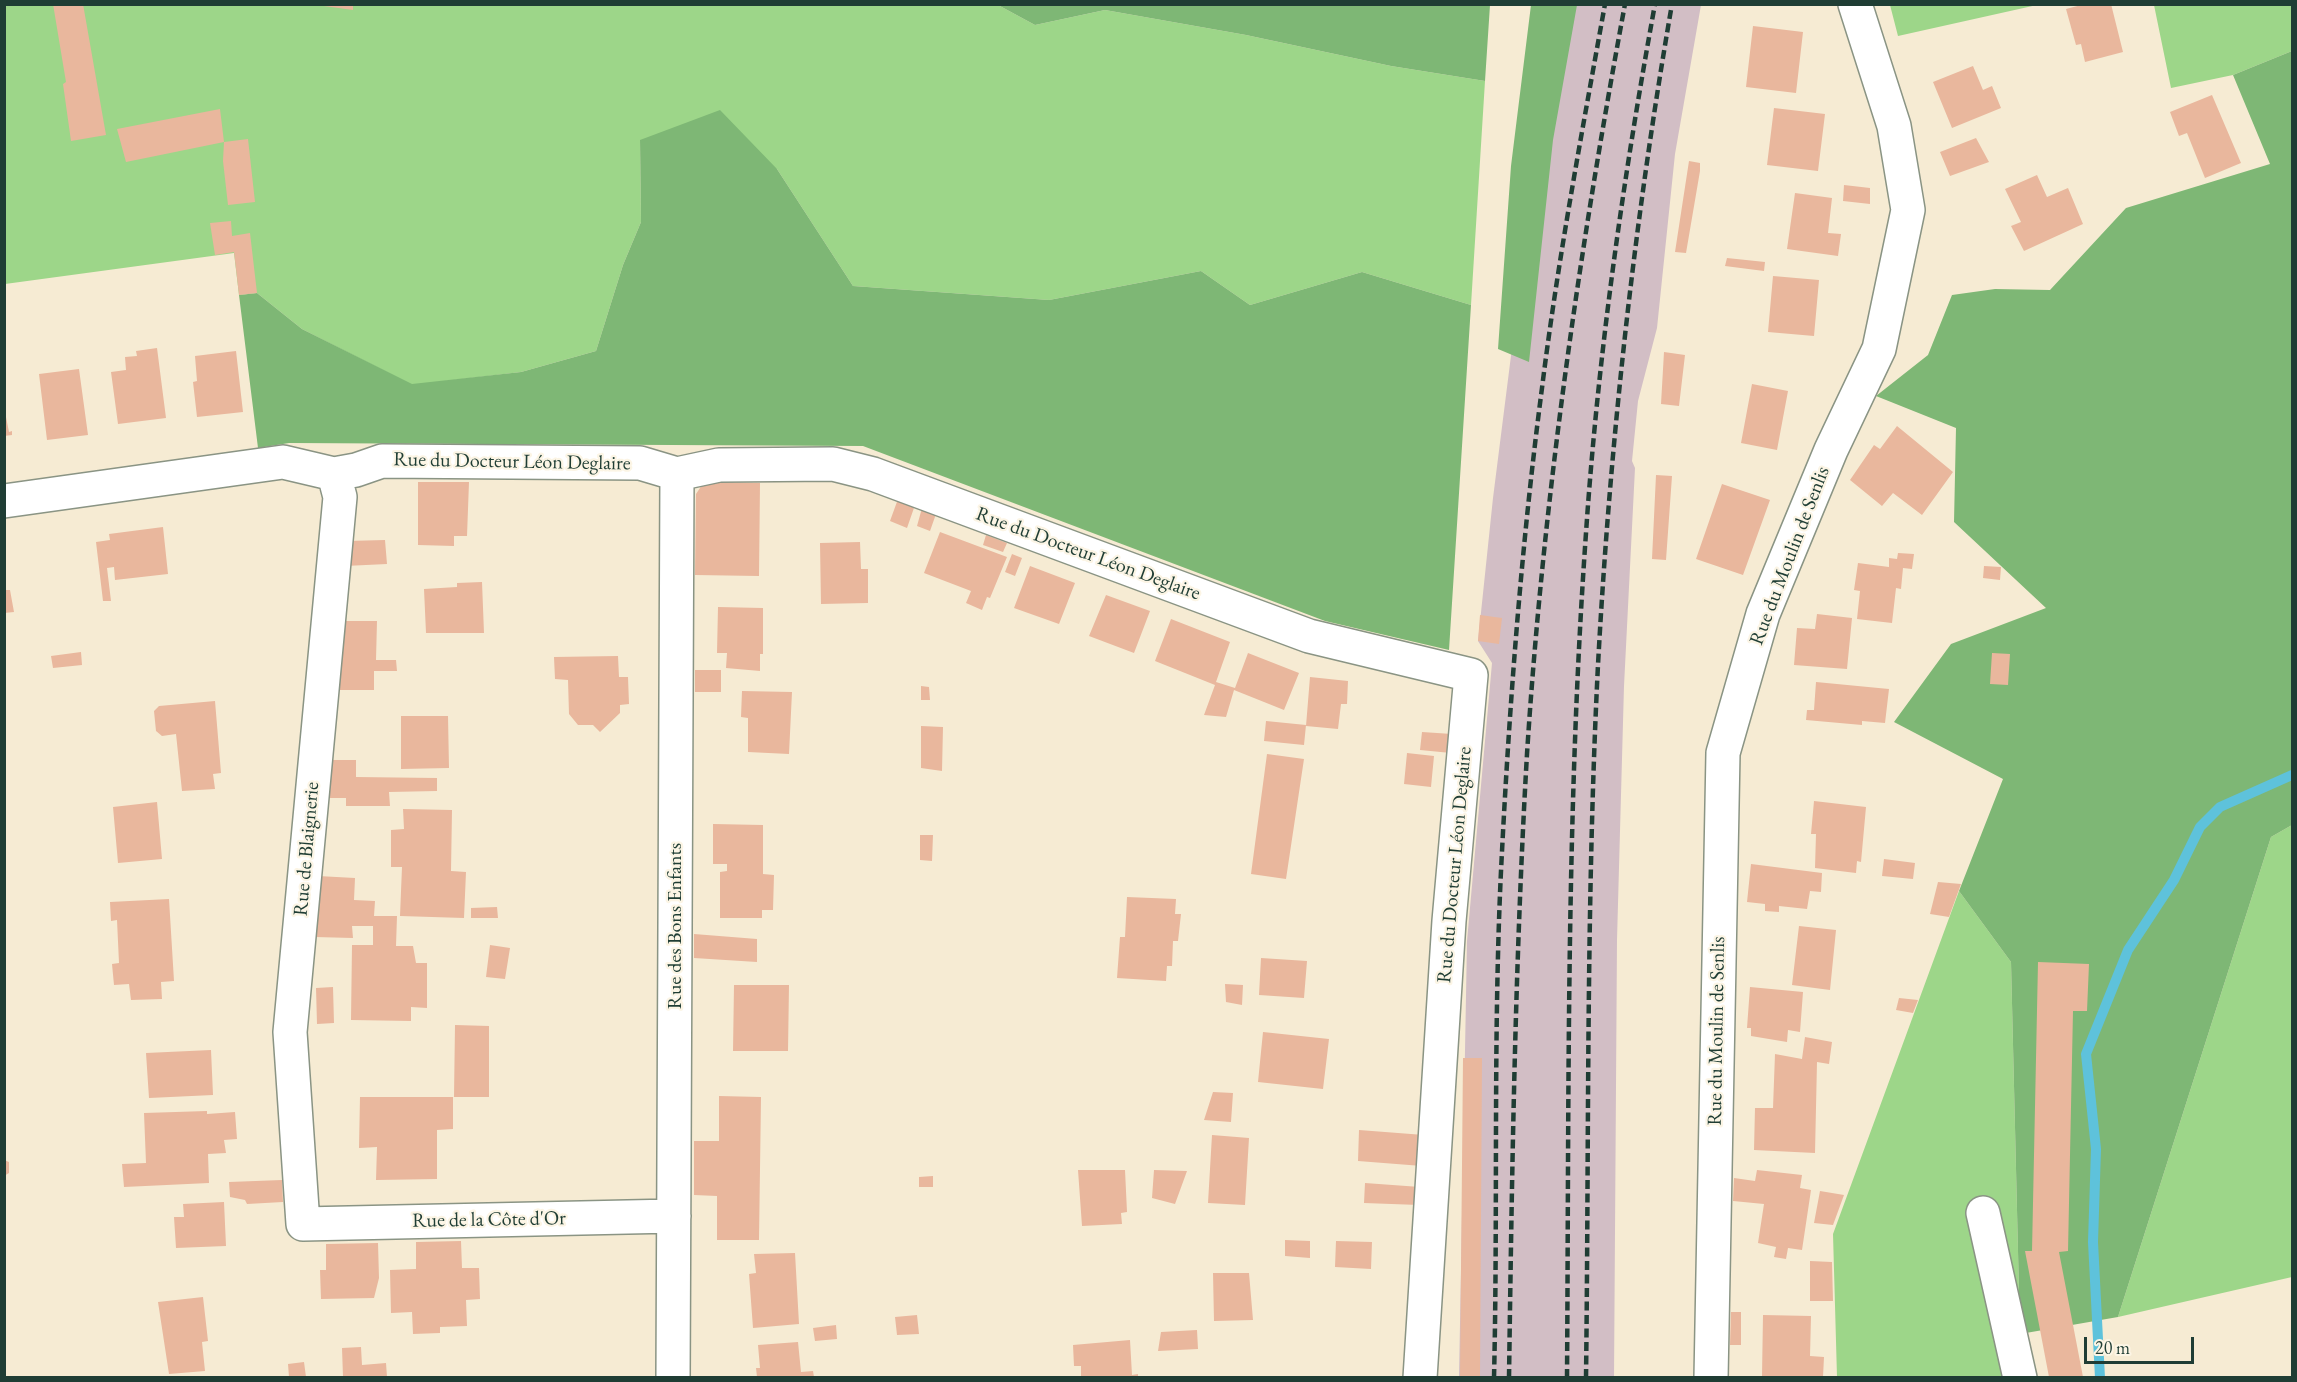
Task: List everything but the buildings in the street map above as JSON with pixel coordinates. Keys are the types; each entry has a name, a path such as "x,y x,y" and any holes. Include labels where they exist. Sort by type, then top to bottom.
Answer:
{"street":[{"name":"Rue du Moulin de Senlis","path":"1711,1377 1723,753 1763,614 1831,450 1879,349 1908,210 1894,126 1855,4"},
{"name":"Rue du Docteur Léon Deglaire","path":"4,501 283,462 334,474 356,470 382,461 640,463 677,474 720,465 833,464 884,478 1309,636 1471,675 1449,921 1420,1377"},
{"name":"Rue de Blaignerie","path":"303,1224 290,1032 340,497 334,474"},
{"name":"Rue des Bons Enfants","path":"673,1377 677,474"},
{"path":"1983,1213 2020,1377"},
{"name":"Rue de la Côte d'Or","path":"303,1224 674,1216"}],"shaded area":[{"path":"1559,5 1701,5 1675,154 1657,328 1638,401 1632,461 1635,468 1624,686 1617,940 1614,1377 1459,1378 1467,941 1492,663 1478,641 1493,498 1545,87"}],"green space":[{"path":"1890,4 2037,5 1898,36"},
{"path":"4,5 998,5 1035,25 1105,10 1246,35 1391,66 1485,81 1471,305 1362,272 1250,305 1201,271 1049,300 853,286 777,169 640,140 641,222 623,265 596,351 521,372 412,385 302,329 257,293 239,295 234,253 5,284"},
{"path":"998,5 1490,5 1485,81 1391,66 1246,35 1105,10 1035,25"},
{"path":"1531,5 1577,5 1553,140 1529,362 1498,349 1511,166"},
{"path":"2154,5 2292,5 2292,51 2233,75 2171,88"},
{"path":"2292,51 2292,825 2271,837 2118,1317 2020,1334 2011,962 1959,891 2003,779 1894,722 1951,644 2046,608 1954,522 1956,428 1876,396 1928,355 1952,295 1995,289 2050,290 2126,208 2270,164 2233,75"},
{"path":"720,110 777,169 853,286 1049,300 1201,271 1250,305 1362,272 1471,305 1449,650 1325,621 863,446 289,443 258,448 239,295 257,293 302,329 412,384 521,372 596,351 623,265 641,222 640,140"},
{"path":"2292,825 2292,1277 2118,1317 2271,837"},
{"path":"1959,891 2011,962 2020,1334 2029,1377 1837,1377 1833,1234"}],"waterway":[{"path":"2100,1378 2093,1242 2096,1149 2086,1054 2128,950 2174,880 2200,827 2220,807 2292,775"}],"railway":[{"path":"1494,1378 1499,934 1512,690 1528,508 1548,340 1605,4"},
{"path":"1509,1378 1517,988 1527,754 1534,660 1553,472 1578,284 1625,4"},
{"path":"1567,1378 1572,849 1586,533 1597,400 1613,268 1632,136 1655,4"},
{"path":"1586,1378 1591,843 1603,582 1625,333 1646,168 1672,4"}]}
